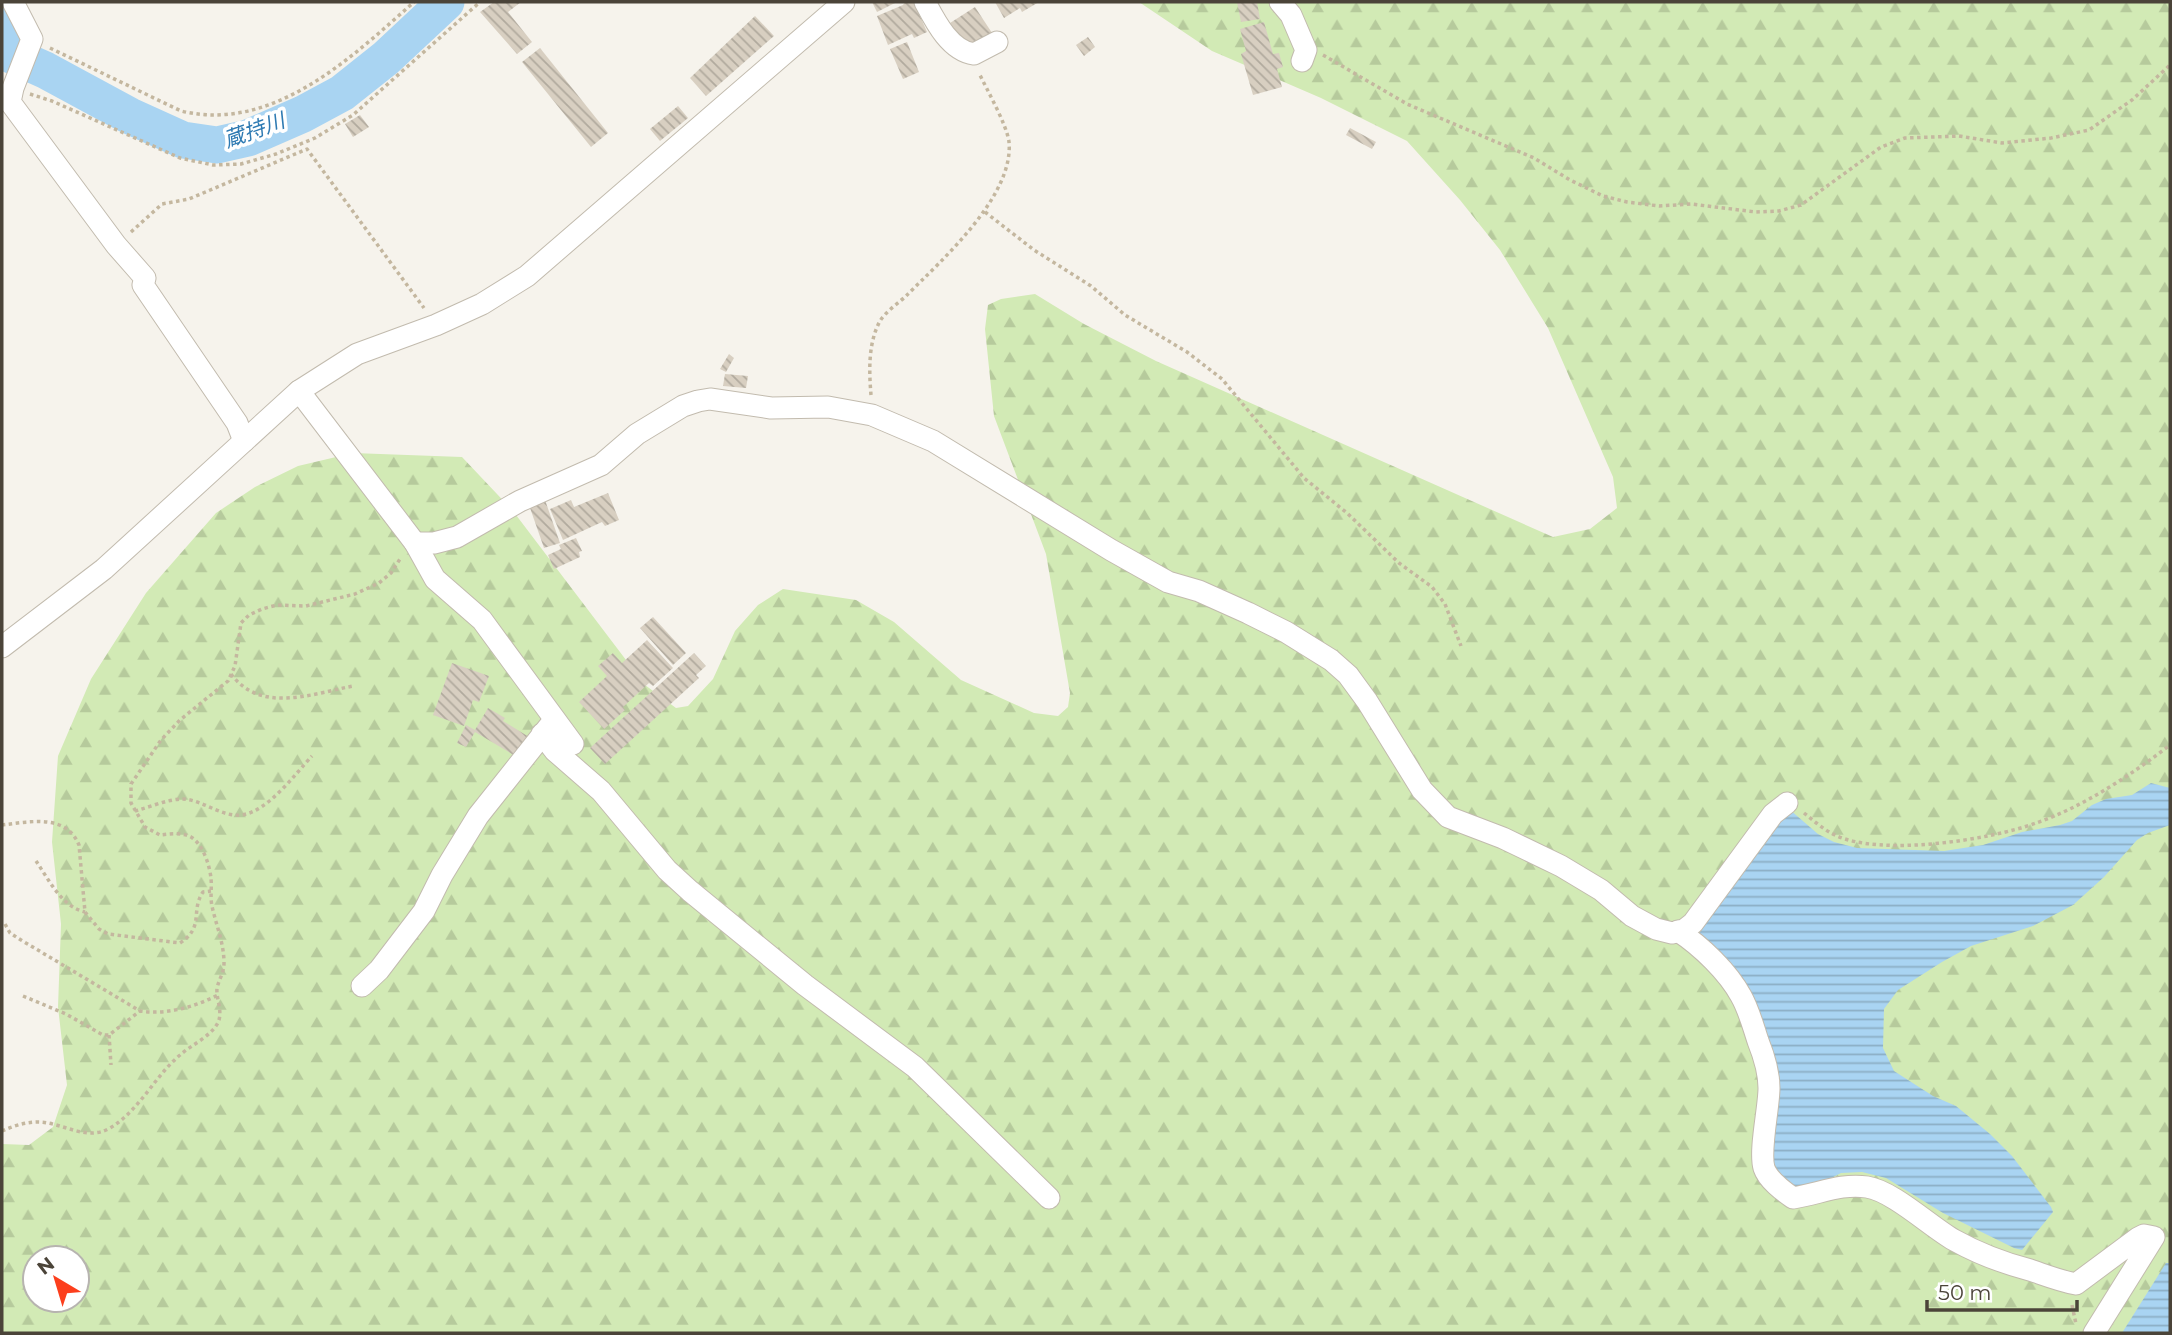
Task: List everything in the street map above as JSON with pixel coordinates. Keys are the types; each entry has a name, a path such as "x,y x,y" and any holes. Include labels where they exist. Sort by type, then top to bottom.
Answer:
{"street":[{"path":"13,2 32,39 10,102 116,245 145,278 143,285 237,423 244,441"},
{"path":"2,647 103,569 299,391 357,354 436,325 482,304 527,275 844,2"},
{"path":"925,2 947,37 961,49 970,54 997,42"},
{"path":"1280,2 1291,15 1304,55"},
{"path":"299,391 415,543 435,579 482,620 548,727 555,751 601,790 667,870 690,891 794,976 915,1067 1049,1198"},
{"path":"415,543 434,543 457,537 545,488 601,465 637,434 672,412 698,401 710,399 771,408 828,407 872,415 933,441 1168,582 1199,591 1248,613 1286,632 1331,660 1348,675 1367,701 1422,790 1448,817 1503,838 1561,866 1601,890 1632,916 1656,929 1672,933 1693,923 1773,814 1787,803"},
{"path":"548,727 573,744"},
{"path":"362,986 380,970 424,912 442,875 478,816 548,727"},
{"path":"1678,931 1692,940 1720,970 1740,993 1746,1007 1768,1071 1765,1170 1783,1192 1793,1198 1853,1185 1871,1188 1924,1218 1953,1240 1987,1257 2076,1284 2138,1238 2144,1235 2154,1237 2086,1333"}],"path":[{"path":"32,39 169,106 199,116 215,117 252,110 297,92 356,55 414,2"},
{"path":"13,88 52,101 180,158 213,165 241,164 276,154 315,138 353,115 480,2"},
{"path":"872,415 872,344 881,320 940,262 985,212 1004,178 1009,142 970,54"},
{"path":"1304,55 1328,56 1407,104 1534,158 1570,180 1603,195 1627,202 1659,206 1691,204 1756,212 1779,211 1801,205 1881,147 1905,138 1959,136 2002,143 2051,138 2089,130 2132,100 2170,65"},
{"path":"116,245 162,204 189,199 307,149 436,325"},
{"path":"985,212 1034,250 1091,286 1125,314 1187,352 1222,379 1304,478 1347,513 1399,563 1432,587 1445,604 1461,646"},
{"path":"2,1130 39,1122 85,1132 97,1133 109,1128 133,1110 179,1055 211,1030 219,1020 217,990 223,975 223,946 215,920 211,880 201,848 191,837 172,833 160,835 145,827 131,803 131,784 161,740 180,720 228,681 235,666 241,623 249,615 262,608 306,606 355,594 379,583 391,573 399,559 415,543"},
{"path":"231,674 252,694 270,699 353,686"},
{"path":"1787,803 1794,802 1820,826 1836,836 1853,841 1927,844 1966,841 2047,818 2127,776 2170,745"},
{"path":"135,811 183,799 223,813 242,815 259,808 279,792 312,756"},
{"path":"2,825 44,822 61,825 75,836 79,845 85,912 99,929 108,934 180,943 192,933 199,897 203,892 211,891"},
{"path":"36,862 67,904 74,910 85,912"},
{"path":"5,924 10,933 140,1011 153,1013 184,1008 218,995"},
{"path":"23,996 46,1004 103,1035 109,1035 140,1011"},
{"path":"109,1035 111,1065"},
{"path":"2067,1282 2086,1333"}],"green space":[{"path":"1139,2 2170,2 2170,1333 2,1333 2,1144 29,1145 53,1127 67,1085 58,1007 61,924 52,842 58,756 91,679 146,593 216,513 255,487 298,466 353,453 462,457 513,511 645,685 676,708 688,706 713,679 735,631 758,605 783,589 856,600 894,622 961,680 1034,713 1058,716 1068,707 1070,693 1046,554 994,416 985,329 988,305 1001,299 1035,294 1084,324 1156,361 1553,537 1590,529 1617,508 1613,477 1548,328 1500,250 1407,141 1321,98 1212,51"}],"water":[{"path":"2151,783 2170,788 2170,825 2137,840 2104,877 2073,905 2033,926 1971,946 1898,990 1884,1009 1883,1048 1894,1071 1933,1096 1956,1106 1990,1134 2012,1156 2051,1207 2053,1212 2022,1250 1943,1213 1886,1178 1862,1172 1841,1173 1806,1191 1782,1183 1770,1161 1772,1056 1697,936 1780,815 1789,809 1818,834 1834,842 1857,848 1944,851 1983,845 2022,832 2060,825 2072,821 2092,805 2106,799 2132,795"},
{"path":"2166,1263 2170,1263 2170,1333 2122,1333"}],"building":[{"path":"494,2 521,2 508,12 532,42 517,54 480,12"},
{"path":"872,2 897,2 877,12"},
{"path":"905,2 914,2 927,32 914,38 912,34 888,45 877,16"},
{"path":"995,2 1039,2 1022,12 1020,8 1004,18"},
{"path":"1237,2 1257,2 1260,19 1241,22"},
{"path":"975,7 994,36 966,48 950,23"},
{"path":"755,16 774,36 706,96 690,78"},
{"path":"1264,22 1273,54 1279,53 1283,67 1277,69 1282,87 1253,95 1241,54 1246,51 1240,29"},
{"path":"1088,37 1095,47 1084,56 1076,45"},
{"path":"907,42 919,72 903,79 890,49"},
{"path":"540,48 608,133 591,147 522,62"},
{"path":"678,106 688,118 660,141 650,129"},
{"path":"360,115 369,127 353,137 345,124"},
{"path":"1350,128 1376,142 1372,149 1346,135"},
{"path":"729,354 734,358 726,372 720,369"},
{"path":"725,374 748,376 746,388 723,386"},
{"path":"608,493 619,520 605,526 602,522 563,540 550,509 571,500 574,507"},
{"path":"545,500 560,543 544,548 529,505"},
{"path":"576,538 582,551 579,552 580,557 554,569 548,555 561,549 559,545"},
{"path":"653,617 686,653 673,665 640,628"},
{"path":"647,640 673,668 653,686 649,683 604,729 579,702 607,676 598,666 613,653 622,663"},
{"path":"694,653 706,666 696,675 699,678 605,764 590,748"},
{"path":"452,663 489,676 479,702 473,700 464,726 433,715"},
{"path":"488,708 529,737 517,757 475,732 466,747 457,743 466,725 475,730"}],"waterway":[{"path":"2,2 5,51"},
{"name":"蔵持川","path":"2,51 183,140 217,145 248,138 303,114 342,93 386,58 446,2"}]}
